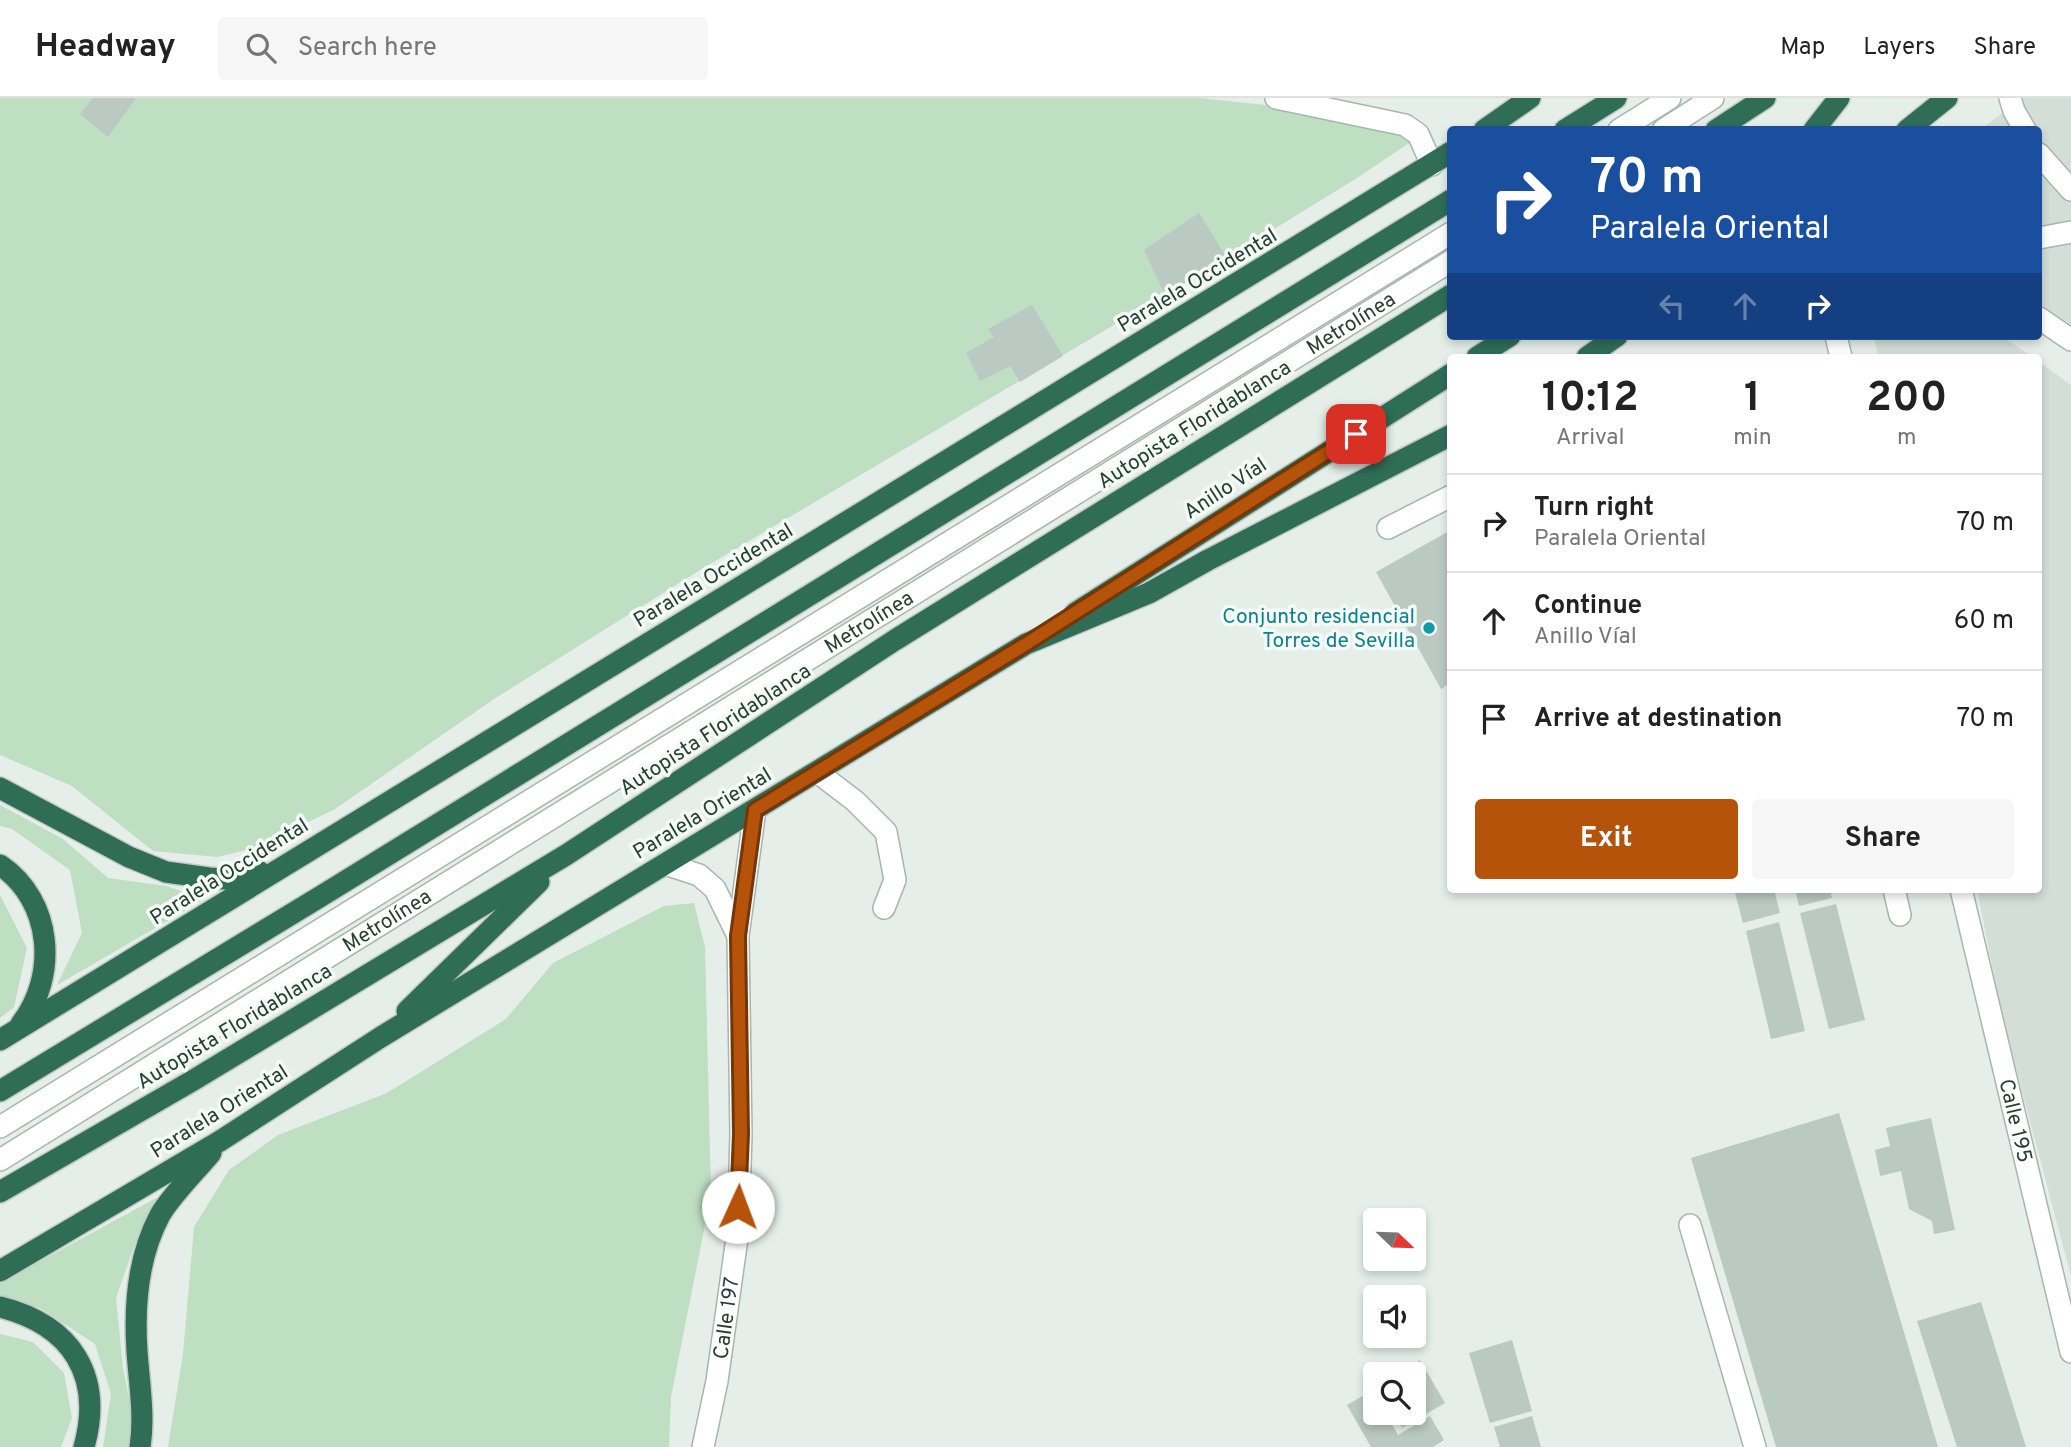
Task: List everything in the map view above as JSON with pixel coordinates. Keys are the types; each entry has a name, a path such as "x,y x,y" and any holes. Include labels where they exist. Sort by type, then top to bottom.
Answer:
{"highway":[{"path":"1490,126 1530,98"},
{"path":"1571,126 1616,98"},
{"path":"1722,126 1765,98"},
{"path":"1817,126 1839,98"},
{"path":"1912,126 1947,98"},
{"name":"Paralela Occidental","path":"8,1036 1447,155"},
{"path":"0,1091 330,891 1447,202"},
{"name":"Autopista Floridablanca","path":"0,1192 192,1081 566,855 895,640 1447,297"},
{"path":"1482,354 1504,340"},
{"path":"1591,354 1611,340"},
{"name":"Anillo Víal","path":"1026,644 1447,377"},
{"name":"Paralela Oriental","path":"0,1271 220,1141 381,1037 1026,644 1149,593 1447,437"},
{"path":"0,788 129,857 166,872 240,880 292,860"},
{"path":"381,1037 566,855"},
{"path":"0,865 25,888 38,911 45,936 46,962 42,987 31,1011 8,1036"},
{"path":"140,1447 143,1416 135,1316 147,1250 161,1214 220,1141"},
{"path":"0,1307 25,1313 48,1326 68,1344 82,1367 89,1393 90,1420 84,1447"}],"street":[{"path":"1276,98 1405,125 1418,134 1432,164"},
{"path":"1625,126 1670,98"},
{"path":"1669,126 1713,98"},
{"path":"2010,98 2023,126"},
{"path":"2042,157 2071,190"},
{"path":"2042,237 2071,232"},
{"name":"Metrolínea","path":"0,1128 1447,235"},
{"name":"Metrolínea","path":"0,1160 1447,263"},
{"path":"2042,320 2071,340"},
{"path":"1388,528 1447,498"},
{"path":"817,772 855,802 886,832 895,880 884,908"},
{"name":"Calle 197","path":"703,1447 717,1381 738,1231 741,1134 738,936 755,810"},
{"name":"Calle 197","path":"666,864 699,876 715,889 738,936"},
{"path":"1895,893 1900,915"},
{"name":"Calle 195","path":"1962,893 2071,1352"},
{"path":"1690,1225 1755,1447"}],"shaded area":[{"path":"2022,98 2071,98 2071,340 2042,320 2042,126 1985,126"},
{"path":"1875,340 2008,340 2028,354 1877,354"},
{"path":"2042,364 2071,385 2071,1276 2002,1015 1978,893 2042,893"}],"green space":[{"path":"0,98 1200,98 1275,106 1349,120 1415,139 1227,258 695,573 494,699 335,809 255,848 217,857 153,851 72,786 0,755"},
{"path":"0,805 63,839 108,878 166,886 205,899 57,985 82,933 70,870 12,829 0,826"},
{"path":"0,895 27,948 14,1007 0,1018"},
{"path":"694,903 705,947 711,1194 671,1397 669,1447 168,1447 183,1354 194,1227 229,1170 278,1135 387,1093 506,1019 553,963 664,906"},
{"path":"158,1197 136,1241 116,1298 123,1368 135,1429 128,1447 103,1447 111,1394 95,1344 40,1308 0,1299 0,1283"},
{"path":"0,1334 33,1342 64,1373 72,1418 61,1447 0,1447"}],"building":[{"path":"93,98 136,98 108,137 80,114"},
{"path":"1199,213 1227,258 1165,295 1144,250"},
{"path":"1032,305 1063,356 1020,382 1010,366 980,381 966,353 994,337 988,329"},
{"name":"Conjunto residencial Torres de Sevilla","path":"1447,532 1447,685 1441,689 1376,572"},
{"path":"1735,893 1775,893 1780,913 1743,923"},
{"path":"1796,893 1831,893 1832,898 1799,906"},
{"path":"1836,904 1865,1020 1829,1029 1800,913"},
{"path":"1779,922 1805,1031 1771,1039 1746,931"},
{"path":"1839,1113 1938,1447 1776,1447 1691,1158"},
{"path":"1931,1118 1955,1230 1934,1234 1932,1221 1909,1209 1901,1171 1880,1176 1875,1150 1890,1146 1886,1128"},
{"path":"1981,1302 2026,1447 1957,1447 1917,1321"},
{"path":"1512,1340 1532,1411 1490,1423 1469,1353"},
{"path":"1426,1370 1445,1403 1426,1414"},
{"path":"1363,1396 1363,1425 1392,1425 1398,1435 1415,1425 1426,1425 1426,1418 1430,1416 1444,1440 1433,1447 1371,1447 1347,1405"},
{"path":"1532,1416 1541,1447 1500,1447 1494,1427"}],"place":[{"name":"Conjunto residencial Torres de Sevilla","path":"1429,628"}],"route":[{"path":"738,1207 741,1134 738,936 755,810 1026,644 1356,434"}]}
